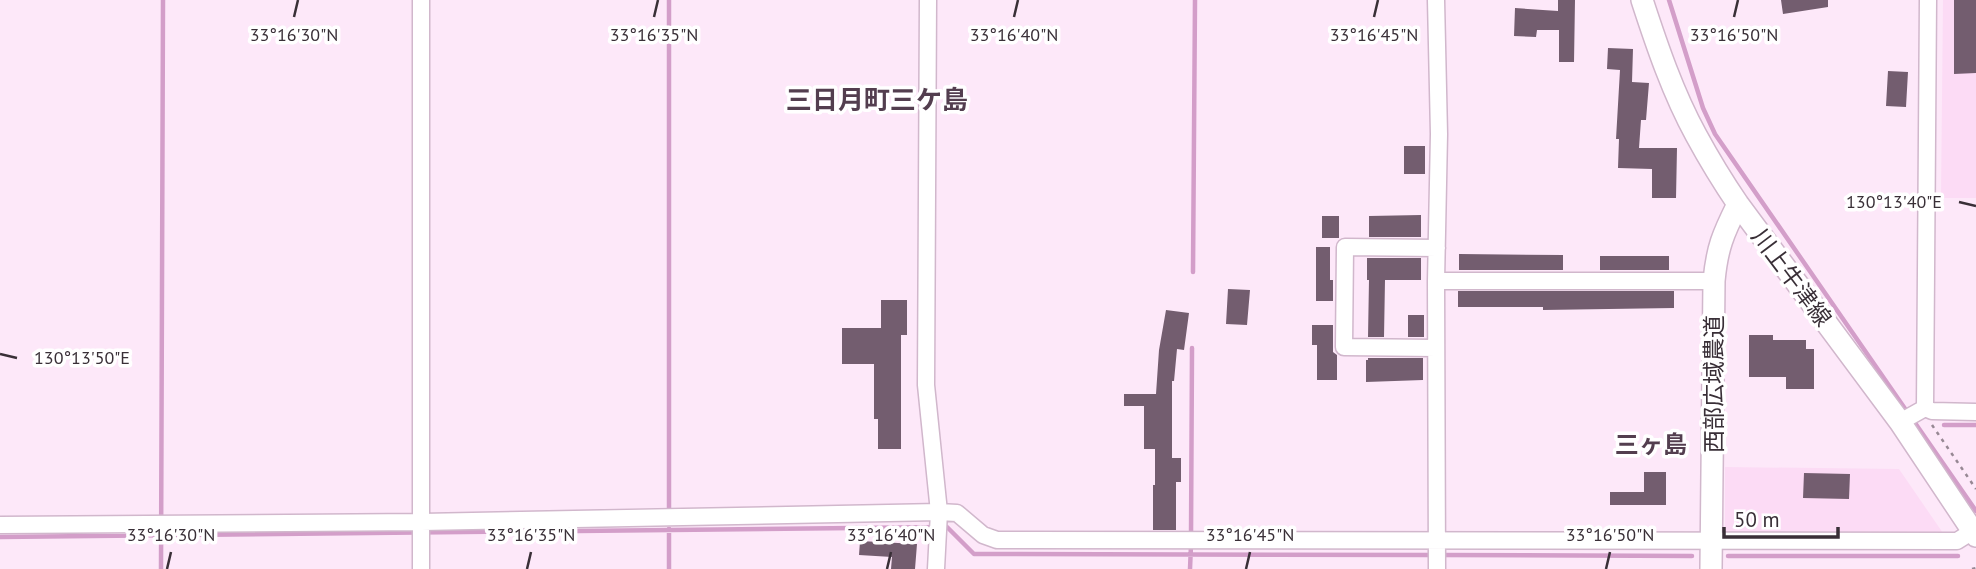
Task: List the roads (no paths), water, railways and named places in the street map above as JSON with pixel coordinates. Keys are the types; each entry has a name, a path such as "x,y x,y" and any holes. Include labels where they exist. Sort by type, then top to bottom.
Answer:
{"main road":[{"name":"川上牛津線","path":"1642,0 1677,96 1696,135 1738,204 1900,422 1974,533"},
{"name":"西部広域農道","path":"1711,569 1714,281 1716,255 1738,204"}],"street":[{"path":"421,0 421,569"},
{"path":"928,0 926,394 939,512 936,569"},
{"path":"1436,0 1439,134 1436,281 1437,568"},
{"path":"1925,408 1928,0"},
{"path":"1436,348 1344,347 1345,247 1437,248"},
{"path":"1436,281 1714,281"},
{"path":"1900,422 1925,408 1933,411 1976,412"},
{"path":"0,525 422,522 939,512 957,513 983,536 996,540 1956,541 1974,533"}],"waterway":[{"path":"161,569 163,0"},
{"path":"669,0 669,514"},
{"path":"1193,272 1195,0"},
{"path":"1669,0 1703,108 1715,134 1908,413"},
{"path":"1191,537 1192,348"},
{"path":"1913,420 1976,511"},
{"path":"1944,425 1976,425"},
{"path":"0,537 947,527 974,554 1432,555"},
{"path":"669,529 669,569"},
{"path":"1190,569 1191,545"},
{"path":"1441,555 1692,556"},
{"path":"1728,556 1958,556"}],"district":[{"name":"三日月町三ケ島","path":"877,99"},
{"name":"三ヶ島","path":"1651,444"}]}
